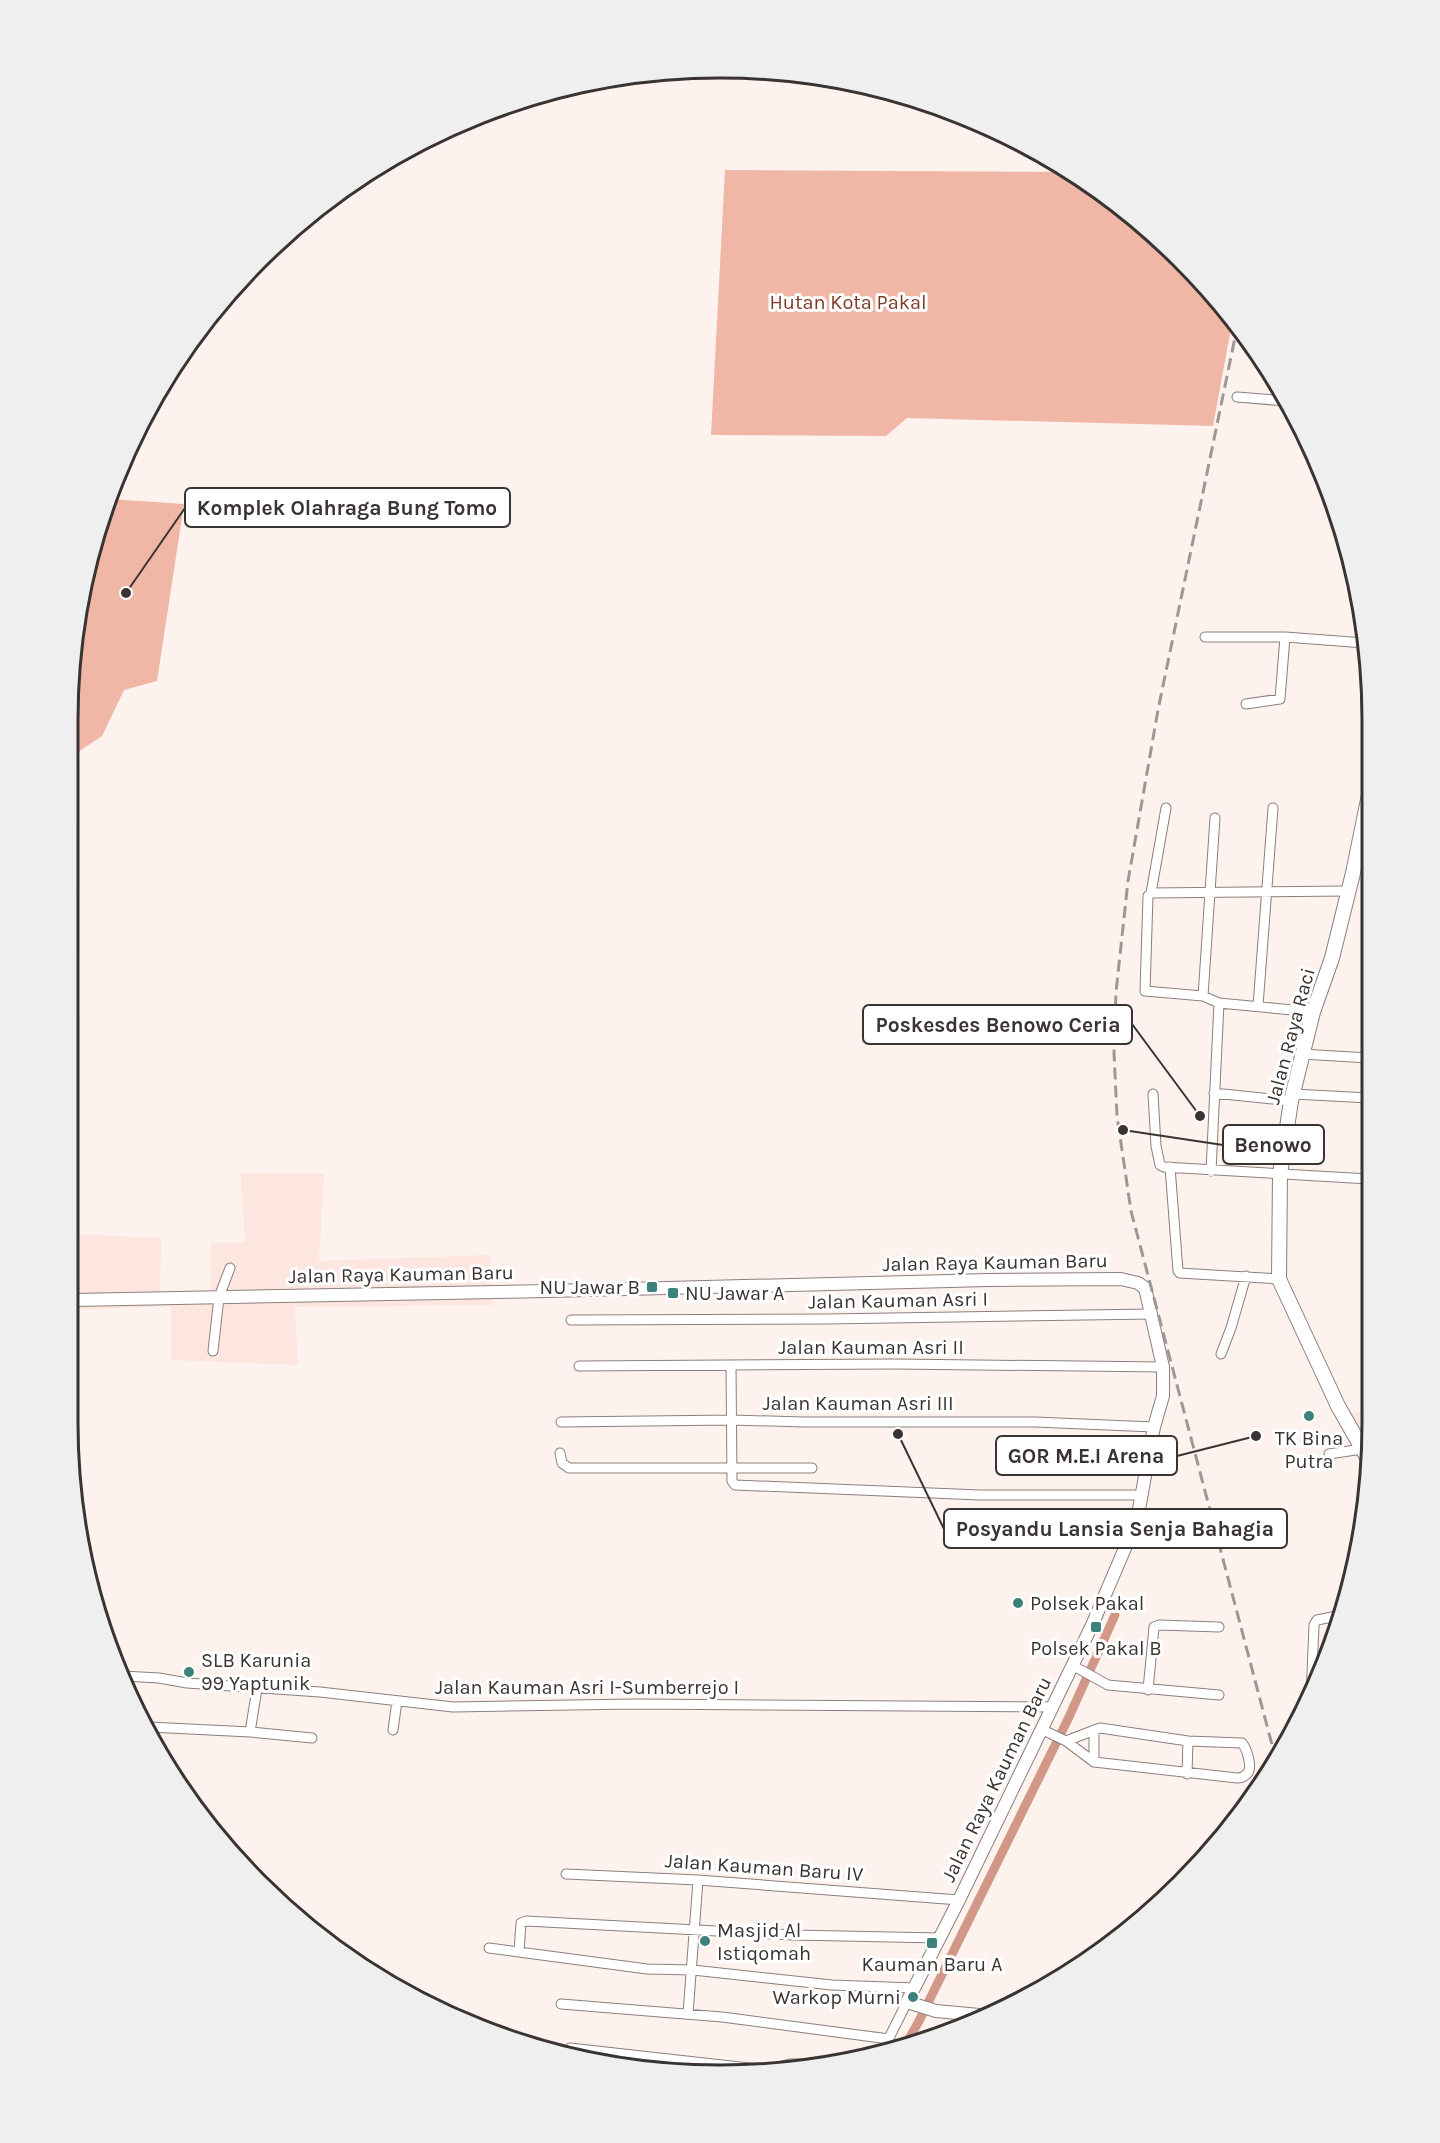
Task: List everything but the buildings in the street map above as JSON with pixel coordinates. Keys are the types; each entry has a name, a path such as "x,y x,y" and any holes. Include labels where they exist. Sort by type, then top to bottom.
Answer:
{"main road":[{"name":"Jalan Raya Raci","path":"1279,1279 1280,1174 1292,1098 1313,1012 1332,958 1362,833"},
{"path":"1279,1279 1338,1406 1361,1447"}],"street":[{"path":"1237,397 1277,400"},
{"path":"1205,637 1285,637 1358,643"},
{"path":"1246,704 1280,699 1285,637"},
{"path":"1166,808 1148,896 1144,990 1203,996 1220,1003 1313,1012"},
{"path":"1258,1006 1273,808"},
{"path":"1203,996 1215,818"},
{"path":"1150,893 1348,891"},
{"path":"1211,1171 1220,1003"},
{"path":"1301,1054 1362,1058"},
{"path":"1215,1093 1292,1098 1362,1098"},
{"path":"1153,1094 1156,1146 1160,1165 1164,1167 1362,1179"},
{"path":"1170,1167 1178,1271 1182,1275 1279,1279"},
{"path":"213,1351 219,1297 230,1268"},
{"path":"1221,1354 1231,1328 1245,1276"},
{"name":"Jalan Raya Kauman Baru","path":"78,1300 989,1280 1121,1279 1138,1282 1145,1288 1152,1314 1163,1366 1163,1396 1154,1427 1137,1520 1076,1667 1052,1707 914,1988 911,2004"},
{"name":"Jalan Kauman Asri I","path":"571,1320 1152,1314"},
{"path":"731,1365 732,1481 735,1485 980,1495 1143,1495"},
{"name":"Jalan Kauman Asri II","path":"579,1366 1163,1366"},
{"name":"Jalan Kauman Asri III","path":"561,1422 732,1420 1035,1422 1154,1427"},
{"path":"560,1453 562,1463 569,1468 812,1468"},
{"path":"1329,1454 1361,1453"},
{"path":"1312,1671 1314,1625 1317,1620 1332,1617"},
{"path":"1148,1690 1154,1627 1159,1625 1219,1627"},
{"path":"1076,1667 1108,1685 1220,1695"},
{"name":"Jalan Kauman Asri I-Sumberrejo I","path":"130,1677 257,1689 320,1692 453,1707 635,1704 1052,1707"},
{"path":"250,1732 257,1689"},
{"path":"393,1730 397,1701"},
{"path":"155,1727 312,1738"},
{"path":"1041,1729 1066,1741 1094,1762 1237,1778 1247,1774 1250,1770 1246,1748 1242,1743 1188,1741 1100,1728 1066,1741"},
{"path":"1094,1730 1094,1762"},
{"path":"1187,1774 1188,1741"},
{"name":"Jalan Kauman Baru IV","path":"566,1874 698,1880 959,1900"},
{"path":"688,2014 698,1880"},
{"path":"519,1952 521,1923 526,1920 793,1935 939,1938"},
{"path":"489,1948 647,1969 693,1970 832,1985 914,1988"},
{"path":"561,2004 688,2014 889,2039"},
{"path":"887,2043 911,2004 936,2011 970,2014"},
{"path":"578,2049 722,2065"}],"shaded area":[{"path":"241,1173 324,1174 319,1261 490,1255 493,1305 295,1307 298,1365 171,1360 171,1306 78,1310 78,1234 161,1238 160,1294 210,1291 211,1243 245,1242"},
{"path":"1362,1412 1362,1443 1347,1414"}],"green space":[{"name":"Hutan Kota Pakal","path":"725,170 1054,172 1077,186 1143,237 1203,297 1230,331 1213,426 907,418 886,436 711,435"},
{"path":"117,500 184,504 157,681 124,690 102,736 78,752 79,678 83,636 90,595 112,514"}],"waterway":[{"path":"911,2036 1069,1717 1115,1615"}],"railway":[{"path":"1235,337 1158,710 1128,881 1116,992 1114,1053 1117,1116 1131,1211 1273,1749"}],"place":[{"name":"Komplek Olahraga Bung Tomo","path":"126,593"},
{"name":"Poskesdes Benowo Ceria","path":"1200,1116"},
{"name":"Benowo","path":"1123,1130"},
{"name":"NU Jawar B","path":"652,1287"},
{"name":"NU Jawar A","path":"673,1293"},
{"name":"TK Bina Putra","path":"1309,1416"},
{"name":"Posyandu Lansia Senja Bahagia","path":"898,1434"},
{"name":"GOR M.E.I Arena","path":"1256,1436"},
{"name":"Polsek Pakal","path":"1018,1603"},
{"name":"Polsek Pakal B","path":"1096,1627"},
{"name":"SLB Karunia 99 Yaptunik","path":"189,1672"},
{"name":"Masjid Al Istiqomah","path":"705,1941"},
{"name":"Kauman Baru A","path":"932,1943"},
{"name":"Warkop Murni","path":"913,1997"}]}
